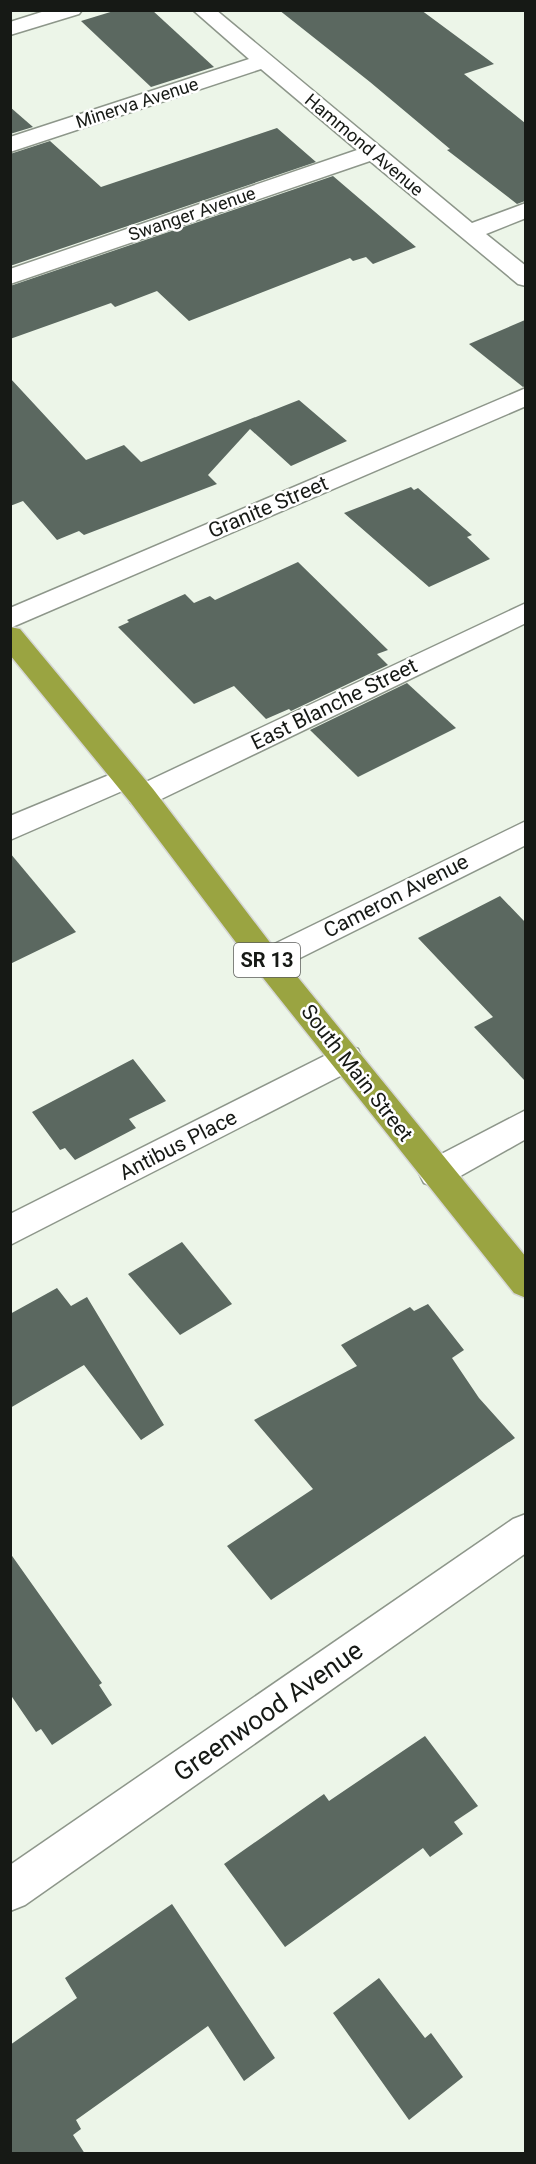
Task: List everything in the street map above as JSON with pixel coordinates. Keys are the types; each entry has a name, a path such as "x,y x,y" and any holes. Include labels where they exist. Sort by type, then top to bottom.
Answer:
{"highway":[{"name":"South Main Street","path":"10,636 134,787 267,961 525,1283"}],"street":[{"path":"10,29 72,10"},
{"name":"Hammond Avenue","path":"203,10 525,279"},
{"name":"Minerva Avenue","path":"10,145 264,61"},
{"name":"Swanger Avenue","path":"10,277 373,152"},
{"path":"469,232 525,210"},
{"name":"Granite Street","path":"10,619 525,396"},
{"name":"East Blanche Street","path":"10,829 134,787 525,612"},
{"name":"Cameron Avenue","path":"267,961 525,832"},
{"name":"Antibus Place","path":"10,1231 346,1058"},
{"path":"436,1173 525,1123"},
{"name":"Greenwood Avenue","path":"10,1890 525,1532"}],"building":[{"path":"117,10 152,10 214,67 151,87 81,21"},
{"path":"279,10 421,10 494,64 464,74 525,123 525,201 517,204 447,150 450,149"},
{"path":"10,107 33,127 10,134"},
{"path":"277,128 316,162 10,266 10,154 50,141 101,187"},
{"path":"333,176 416,247 373,264 366,257 353,261 350,258 189,321 157,291 115,307 111,303 10,339 10,286"},
{"path":"525,320 525,386 523,387 469,344"},
{"path":"10,378 86,460 124,445 141,462 299,400 347,441 291,466 250,429 208,475 217,484 84,535 79,531 57,540 23,501 10,506"},
{"path":"411,487 414,490 418,488 472,535 467,537 490,559 429,587 344,513"},
{"path":"298,562 388,650 377,654 388,665 291,711 289,709 266,719 234,686 194,704 118,627 129,622 127,620 185,594 194,603 210,596 215,600"},
{"path":"407,683 456,728 358,777 310,730"},
{"path":"10,853 76,932 10,964"},
{"path":"500,896 525,922 525,1081 474,1027 493,1017 418,938"},
{"path":"133,1059 166,1101 129,1119 136,1128 75,1160 65,1148 60,1150 32,1112"},
{"path":"182,1242 232,1304 180,1335 128,1274"},
{"path":"57,1288 71,1306 87,1297 164,1425 141,1440 84,1365 10,1408 10,1314"},
{"path":"428,1304 464,1350 452,1358 479,1398 515,1438 271,1600 227,1546 313,1489 254,1420 357,1366 341,1345 410,1307 414,1311"},
{"path":"10,1553 102,1683 99,1685 112,1705 52,1745 41,1729 36,1732 10,1694"},
{"path":"425,1736 478,1806 454,1822 463,1834 430,1857 423,1848 285,1947 224,1864 324,1794 329,1801"},
{"path":"172,1904 275,2058 244,2081 208,2026 76,2120 81,2129 73,2135 85,2154 10,2154 10,2045 77,1998 65,1978"},
{"path":"379,1978 425,2038 431,2033 463,2077 409,2120 333,2013"}]}
